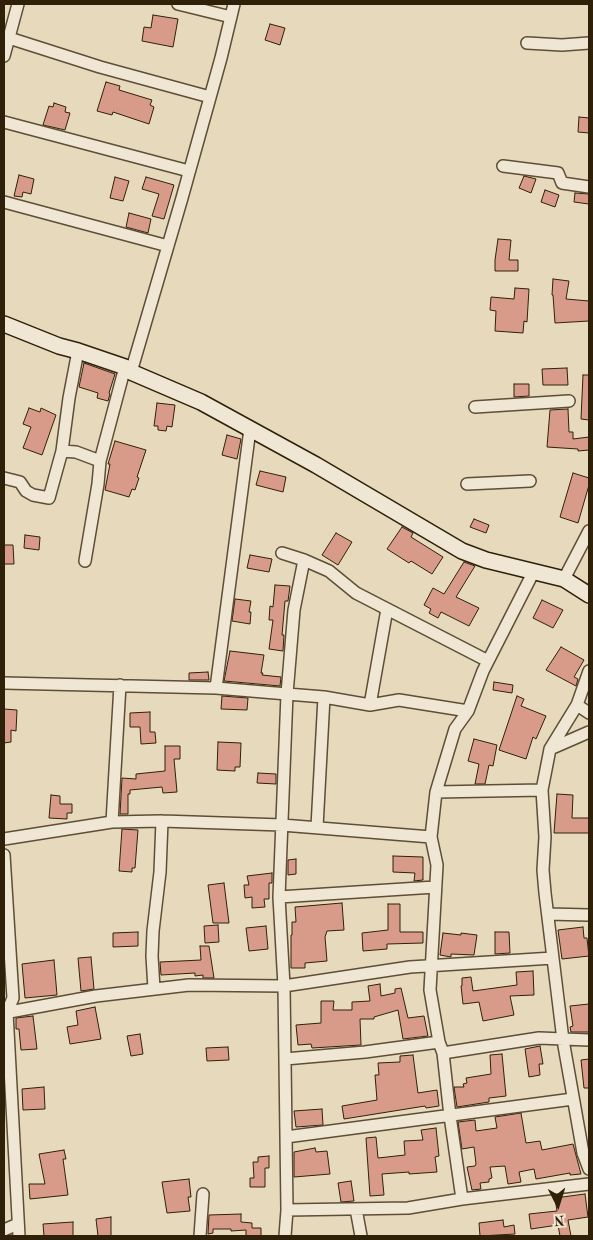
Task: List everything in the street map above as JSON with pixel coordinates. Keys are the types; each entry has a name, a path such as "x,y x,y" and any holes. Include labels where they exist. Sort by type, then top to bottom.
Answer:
{"street":[{"path":"4,56 18,4"},
{"path":"180,4 231,17"},
{"path":"85,561 100,461 168,246 234,4"},
{"path":"8,38 100,68 210,96"},
{"path":"527,43 562,45 589,43"},
{"path":"4,122 189,171"},
{"path":"503,166 558,173 562,183 589,187"},
{"path":"4,202 168,246"},
{"path":"4,324 59,346 78,350 128,369 201,402 316,465 462,551 486,560 564,579 589,595"},
{"path":"4,478 20,482 26,491 33,495 49,498 62,451 78,350"},
{"path":"475,407 569,401"},
{"path":"216,688 250,429"},
{"path":"62,451 76,452 100,461"},
{"path":"467,484 530,481"},
{"path":"564,579 589,531"},
{"path":"282,553 329,571 356,594 488,661"},
{"path":"285,1236 287,1210 284,986 279,897 287,694 294,610 304,560"},
{"path":"462,1199 441,1048 430,990 434,887 437,865 431,837 436,792 455,729 468,711 488,661 534,571"},
{"path":"370,706 388,610"},
{"path":"589,671 577,705 550,749 542,790 545,837 543,870 563,1040 583,1153 589,1170"},
{"path":"4,683 216,688 324,697 370,706 399,700 468,711"},
{"path":"112,822 120,685"},
{"path":"316,827 324,697"},
{"path":"577,705 589,714"},
{"path":"550,749 589,732"},
{"path":"436,792 542,790"},
{"path":"154,989 153,930 160,872 162,821"},
{"path":"4,839 112,822 162,821 282,824 431,837"},
{"path":"4,855 14,998 5,1012 18,1236"},
{"path":"279,897 434,887"},
{"path":"548,914 589,915"},
{"path":"5,1012 96,996 189,985 284,986 431,965 553,958"},
{"path":"284,1059 441,1048 540,1038 589,1040"},
{"path":"286,1136 574,1099"},
{"path":"287,1210 408,1208 462,1199 589,1184"},
{"path":"200,1236 203,1194"},
{"path":"356,1209 361,1236"},
{"path":"4,1230 18,1224"}],"building":[{"path":"153,15 178,19 173,47 142,41 144,27 151,28"},
{"path":"270,24 285,28 280,45 265,40"},
{"path":"106,82 120,86 119,90 152,100 150,105 154,107 149,124 113,112 112,115 97,111"},
{"path":"54,103 66,107 65,112 70,113 65,130 43,125 49,106 53,107"},
{"path":"579,117 589,118 589,133 578,132"},
{"path":"19,175 34,179 31,194 23,192 22,197 14,196"},
{"path":"524,176 536,179 531,193 519,188"},
{"path":"115,177 129,181 123,201 110,198"},
{"path":"146,177 174,185 164,219 152,216 159,194 142,189"},
{"path":"545,190 559,195 555,207 541,202"},
{"path":"575,193 589,194 589,204 574,202"},
{"path":"129,213 151,219 148,233 126,227"},
{"path":"498,239 511,240 509,260 518,260 518,271 495,271"},
{"path":"553,279 569,281 566,299 589,301 589,321 555,323 552,295"},
{"path":"515,288 529,289 527,322 524,321 523,333 495,331 496,311 490,310 491,297 514,299"},
{"path":"84,363 115,374 108,401 97,398 98,393 79,387"},
{"path":"567,368 568,385 543,385 542,369"},
{"path":"583,375 589,375 589,420 581,419"},
{"path":"514,384 529,384 529,396 514,397"},
{"path":"157,403 175,405 172,427 167,426 166,431 158,430 158,426 154,426"},
{"path":"29,408 40,412 41,408 56,415 42,455 23,448 31,427 23,424"},
{"path":"568,409 569,432 573,432 573,439 589,437 589,450 578,451 578,449 547,447 550,410"},
{"path":"227,435 241,439 237,459 222,455"},
{"path":"115,441 146,450 137,477 139,478 135,490 132,489 129,497 105,490 110,464 108,464"},
{"path":"260,471 286,477 283,492 256,485"},
{"path":"573,473 589,478 589,485 578,523 560,517"},
{"path":"474,519 489,525 486,533 470,527"},
{"path":"402,527 413,533 411,537 443,557 432,574 411,561 409,563 387,549"},
{"path":"336,533 352,542 338,565 322,555"},
{"path":"25,535 40,537 39,550 24,548"},
{"path":"4,545 13,545 14,564 4,564"},
{"path":"250,555 272,559 269,572 247,568"},
{"path":"464,562 475,566 456,597 479,608 469,626 441,612 438,618 429,613 431,609 424,605 433,588 444,594"},
{"path":"275,585 290,586 288,601 285,601 282,635 284,635 283,651 269,649 273,620 269,620 270,606 273,607"},
{"path":"235,599 251,601 249,612 251,612 250,624 232,621"},
{"path":"542,600 563,610 553,628 533,618"},
{"path":"561,647 584,660 574,677 578,679 576,686 546,670"},
{"path":"230,651 264,655 262,675 281,677 280,686 224,681"},
{"path":"208,672 209,680 189,680 189,673"},
{"path":"494,682 513,685 512,693 493,690"},
{"path":"222,696 248,698 247,710 221,709"},
{"path":"517,696 524,699 521,706 546,716 536,739 533,737 526,759 499,750"},
{"path":"4,709 17,710 16,731 11,730 11,742 4,743"},
{"path":"150,712 150,732 155,732 156,743 141,744 140,727 130,727 130,713"},
{"path":"474,739 497,745 493,766 489,765 485,784 475,784 479,764 468,761"},
{"path":"218,742 241,743 240,767 235,767 235,771 217,770"},
{"path":"165,746 180,746 180,759 174,759 177,792 163,793 162,787 130,790 130,794 128,794 128,814 120,814 122,778 136,779 136,774 165,771"},
{"path":"258,773 276,774 276,784 257,783"},
{"path":"557,794 573,795 572,818 589,818 589,833 554,833"},
{"path":"51,795 60,796 60,804 72,804 72,813 67,813 67,819 49,818"},
{"path":"122,829 138,830 135,868 132,868 132,872 119,871"},
{"path":"393,856 423,857 423,880 414,881 415,873 393,872"},
{"path":"296,859 296,874 288,875 288,860"},
{"path":"272,873 272,883 269,883 269,899 264,899 265,907 252,908 252,897 245,898 244,885 249,885 247,876"},
{"path":"224,883 229,923 213,923 208,885"},
{"path":"342,903 344,930 327,931 325,937 327,961 305,963 305,968 291,968 291,935 292,922 296,922 295,907"},
{"path":"388,904 400,904 400,932 423,932 423,943 387,944 387,949 363,951 362,933 388,930"},
{"path":"218,925 219,942 205,943 204,926"},
{"path":"266,926 268,949 249,951 246,928"},
{"path":"583,927 584,938 587,938 589,956 562,959 558,930"},
{"path":"138,932 138,946 113,947 113,933"},
{"path":"495,932 509,932 510,953 495,954"},
{"path":"443,933 477,935 474,955 451,954 451,957 440,955"},
{"path":"200,946 209,946 214,978 203,978 203,975 195,976 195,973 161,975 160,962 201,960"},
{"path":"91,957 94,989 81,991 78,958"},
{"path":"54,960 57,995 25,998 22,964"},
{"path":"533,971 534,995 510,996 514,1015 483,1021 479,1002 463,1004 462,978 471,977 473,991 517,985 516,972"},
{"path":"380,984 381,996 395,993 395,989 401,988 408,1018 424,1016 428,1036 403,1039 398,1010 374,1017 374,1019 360,1019 361,1045 312,1048 311,1044 298,1045 296,1025 321,1023 321,1001 334,1001 333,1010 352,1010 352,1002 370,1001 368,986"},
{"path":"589,1004 589,1032 571,1032 570,1027 573,1026 570,1006"},
{"path":"95,1007 101,1039 70,1044 67,1027 78,1025 76,1011"},
{"path":"33,1016 37,1049 21,1050 19,1029 16,1029 16,1018"},
{"path":"140,1034 143,1054 131,1056 127,1036"},
{"path":"540,1046 543,1064 539,1064 540,1075 529,1077 525,1049"},
{"path":"228,1047 229,1060 207,1061 206,1048"},
{"path":"502,1054 506,1096 489,1098 489,1102 457,1107 454,1087 464,1087 463,1084 467,1083 466,1078 491,1074 490,1055"},
{"path":"413,1055 418,1093 437,1090 439,1106 426,1108 425,1106 344,1119 342,1106 377,1100 375,1075 379,1075 378,1063 400,1062 400,1056"},
{"path":"589,1059 589,1088 584,1088 581,1060"},
{"path":"44,1087 45,1109 23,1110 22,1089"},
{"path":"322,1109 323,1125 296,1127 294,1111"},
{"path":"521,1113 526,1143 540,1141 542,1150 573,1144 581,1174 570,1175 570,1173 536,1179 534,1169 519,1172 521,1182 508,1184 505,1166 490,1167 492,1178 489,1179 489,1182 480,1183 481,1189 472,1190 467,1167 475,1166 476,1164 474,1147 462,1149 458,1122 475,1120 476,1131 497,1128 495,1117"},
{"path":"436,1128 439,1156 435,1157 437,1172 382,1174 384,1195 370,1196 366,1138 376,1137 378,1158 405,1155 404,1141 423,1140 421,1130"},
{"path":"315,1148 316,1152 327,1151 330,1174 294,1177 294,1152"},
{"path":"64,1150 66,1159 63,1159 68,1195 30,1199 29,1184 45,1184 39,1154"},
{"path":"269,1156 269,1168 265,1168 265,1187 250,1187 250,1178 254,1178 253,1162 258,1162 258,1157"},
{"path":"189,1179 191,1197 188,1197 190,1211 167,1213 162,1182"},
{"path":"351,1181 354,1201 341,1202 338,1183"},
{"path":"585,1194 588,1217 568,1220 571,1236 560,1236 558,1225 531,1229 529,1214 557,1211 555,1198"},
{"path":"241,1214 241,1222 252,1223 252,1228 261,1228 261,1236 246,1236 246,1230 231,1231 231,1229 213,1229 213,1233 208,1234 209,1215"},
{"path":"111,1217 111,1236 98,1236 96,1219"},
{"path":"503,1220 504,1227 514,1225 515,1234 480,1236 479,1223"},
{"path":"73,1222 73,1236 44,1236 43,1224"}]}
